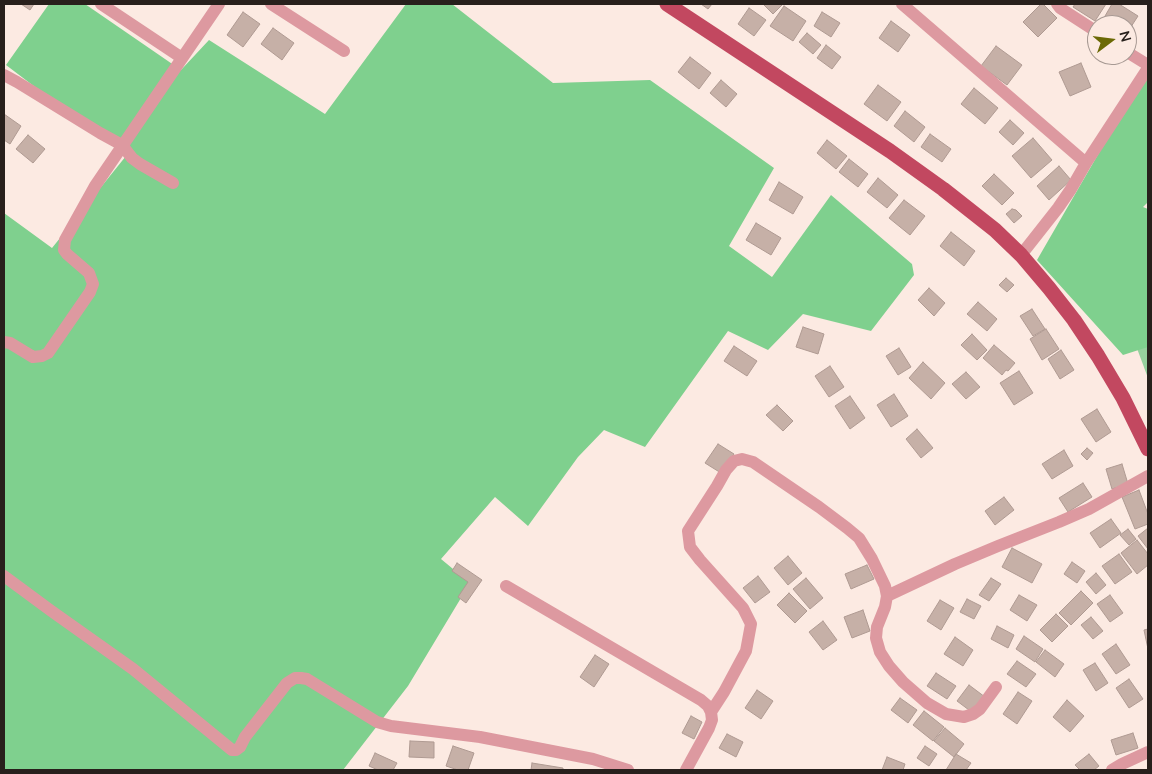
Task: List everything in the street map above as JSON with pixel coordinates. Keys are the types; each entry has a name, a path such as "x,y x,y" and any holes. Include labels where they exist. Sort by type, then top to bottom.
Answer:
{"main road":[{"path":"667,4 898,157 995,230 1022,255 1074,320 1123,398 1148,449"}],"street":[{"path":"101,4 182,58"},
{"path":"4,342 10,343 34,357 48,353 90,292 93,284 89,273 64,250 65,240 95,186 219,4"},
{"path":"271,4 344,51"},
{"path":"902,4 1086,163"},
{"path":"1059,5 1087,25"},
{"path":"1022,255 1071,189 1148,67 1137,59"},
{"path":"4,75 122,145 132,158 140,164 173,183"},
{"path":"711,712 746,651 751,624 742,608 690,547 688,531 726,470 734,461 742,459 753,462 859,538 872,559 885,586 887,596 877,627 876,638 880,652 903,682 927,703 946,714 964,717 980,709 996,687"},
{"path":"887,596 972,557 1089,509 1148,476"},
{"path":"4,576 133,669 232,750 236,750 240,746 287,683 295,678 302,678 307,679 377,722 391,726 480,736 593,759 628,770"},
{"path":"506,586 701,700 708,706 712,720 686,770"},
{"path":"1112,770 1148,752"}],"green space":[{"path":"49,4 85,4 181,70 209,40 325,114 406,4 452,4 553,83 650,80 774,168 729,246 772,277 831,195 912,264 914,275 871,331 803,314 768,350 728,331 645,447 604,430 578,457 528,526 495,497 441,559 470,583 408,686 343,770 4,770 4,213 52,248 126,156 6,65"},
{"path":"1148,68 1148,202 1143,207 1148,209 1148,347 1123,355 1037,260"},
{"path":"1148,329 1148,378 1132,335"}],"building":[{"path":"21,4 34,4 30,10"},
{"path":"701,4 712,4 708,9"},
{"path":"763,4 783,4 773,14"},
{"path":"1041,4 1057,18 1038,37 1023,22"},
{"path":"1075,4 1106,4 1099,15 1087,16 1073,7"},
{"path":"1112,4 1119,4 1136,15 1106,15"},
{"path":"784,6 806,21 793,41 770,26"},
{"path":"749,8 766,20 754,36 738,24"},
{"path":"243,12 260,24 243,47 227,35"},
{"path":"822,12 840,23 831,37 814,26"},
{"path":"891,21 910,35 898,52 879,38"},
{"path":"273,28 294,43 282,60 261,44"},
{"path":"807,33 821,45 813,54 799,42"},
{"path":"826,45 841,57 832,69 817,58"},
{"path":"996,46 1022,65 1007,85 981,66"},
{"path":"690,57 711,73 699,89 678,72"},
{"path":"1081,63 1091,87 1070,96 1059,72"},
{"path":"721,80 737,94 726,107 710,93"},
{"path":"878,85 901,102 887,121 864,104"},
{"path":"974,88 998,108 985,124 961,104"},
{"path":"905,111 925,127 914,142 894,126"},
{"path":"4,114 21,126 10,144 4,140"},
{"path":"1010,120 1024,133 1013,145 999,132"},
{"path":"930,134 951,149 942,162 921,147"},
{"path":"28,135 45,149 33,163 16,149"},
{"path":"1033,138 1052,160 1031,178 1012,156"},
{"path":"827,140 847,156 836,169 817,153"},
{"path":"849,159 868,174 858,187 839,172"},
{"path":"1059,166 1071,180 1049,200 1037,186"},
{"path":"994,174 1014,193 1002,205 982,186"},
{"path":"878,178 898,195 887,208 867,192"},
{"path":"779,182 803,197 793,214 769,200"},
{"path":"904,200 925,216 910,235 889,218"},
{"path":"1012,209 1022,216 1014,223 1006,214"},
{"path":"756,223 781,238 771,255 746,240"},
{"path":"951,232 975,251 964,266 940,246"},
{"path":"1006,278 1014,285 1007,292 999,285"},
{"path":"929,288 945,303 934,316 918,300"},
{"path":"978,302 997,319 987,331 967,314"},
{"path":"1032,309 1045,329 1033,336 1020,316"},
{"path":"803,327 824,334 818,354 796,347"},
{"path":"1046,329 1059,349 1042,360 1030,339"},
{"path":"972,334 987,350 977,360 961,345"},
{"path":"994,345 1015,363 1002,375 983,358"},
{"path":"734,346 757,361 747,376 724,361"},
{"path":"899,348 911,367 898,375 886,356"},
{"path":"1061,350 1074,370 1060,379 1048,359"},
{"path":"923,362 945,383 931,399 909,378"},
{"path":"830,366 844,387 829,397 815,376"},
{"path":"1019,371 1033,393 1014,405 1000,383"},
{"path":"966,372 980,387 966,399 952,384"},
{"path":"894,394 908,416 891,427 877,405"},
{"path":"850,396 865,418 850,429 835,406"},
{"path":"777,405 793,421 783,431 766,415"},
{"path":"1097,409 1111,432 1096,442 1081,419"},
{"path":"917,429 933,448 921,458 906,439"},
{"path":"718,444 734,454 721,473 705,463"},
{"path":"1087,448 1093,453 1087,460 1081,454"},
{"path":"1064,450 1073,466 1052,479 1042,464"},
{"path":"1122,464 1128,484 1112,489 1106,469"},
{"path":"1083,483 1092,497 1068,512 1059,498"},
{"path":"1139,490 1148,514 1148,524 1135,529 1122,497"},
{"path":"1004,497 1014,510 995,525 985,511"},
{"path":"1111,519 1121,533 1100,548 1090,533"},
{"path":"1148,528 1148,549 1138,536"},
{"path":"1128,529 1136,539 1129,545 1120,535"},
{"path":"1137,540 1148,554 1148,565 1137,574 1121,553"},
{"path":"1012,548 1042,564 1032,583 1002,567"},
{"path":"1119,554 1132,572 1115,584 1102,566"},
{"path":"788,556 802,573 788,585 774,568"},
{"path":"1072,562 1085,571 1077,583 1064,574"},
{"path":"457,563 482,580 466,603 458,597 468,582 452,571"},
{"path":"867,565 874,579 851,589 845,574"},
{"path":"1096,573 1106,585 1096,594 1086,582"},
{"path":"758,576 770,592 755,603 743,588"},
{"path":"806,578 823,598 810,609 793,589"},
{"path":"991,578 1001,584 989,601 979,595"},
{"path":"1081,591 1093,603 1071,625 1059,613"},
{"path":"789,593 807,611 795,623 777,605"},
{"path":"1019,595 1037,605 1027,621 1010,610"},
{"path":"1110,595 1123,613 1110,622 1097,604"},
{"path":"967,599 981,606 974,619 960,612"},
{"path":"940,600 954,608 941,630 927,621"},
{"path":"863,610 870,631 852,638 844,617"},
{"path":"1056,614 1068,626 1052,642 1040,630"},
{"path":"1091,617 1103,631 1093,639 1081,625"},
{"path":"823,621 837,640 823,650 809,632"},
{"path":"997,626 1014,635 1008,648 991,639"},
{"path":"1148,629 1148,649 1144,630"},
{"path":"1024,636 1043,649 1035,662 1016,649"},
{"path":"955,637 973,650 963,666 944,654"},
{"path":"1116,644 1130,665 1116,674 1102,654"},
{"path":"1045,650 1064,664 1055,677 1036,662"},
{"path":"595,655 609,664 594,687 580,677"},
{"path":"1017,661 1036,674 1026,687 1007,674"},
{"path":"1095,663 1108,683 1096,691 1083,670"},
{"path":"936,673 956,686 947,699 927,686"},
{"path":"1129,679 1143,699 1129,708 1116,688"},
{"path":"969,685 985,697 973,713 957,701"},
{"path":"757,690 773,701 761,719 745,708"},
{"path":"1018,692 1032,701 1017,724 1003,714"},
{"path":"900,698 917,710 908,723 891,710"},
{"path":"1067,700 1084,716 1070,732 1053,717"},
{"path":"924,711 944,727 933,741 913,725"},
{"path":"691,716 702,722 694,739 682,733"},
{"path":"945,728 964,744 954,757 934,741"},
{"path":"1133,733 1138,748 1116,755 1111,740"},
{"path":"727,734 743,742 736,757 719,748"},
{"path":"410,741 434,742 434,758 409,757"},
{"path":"453,746 474,753 468,770 458,770 446,766"},
{"path":"925,746 937,754 929,766 917,758"},
{"path":"375,753 397,763 393,770 378,770 369,766"},
{"path":"956,754 971,763 966,770 946,770"},
{"path":"1089,754 1099,766 1094,770 1080,770 1075,765"},
{"path":"887,757 905,764 903,770 882,770"},
{"path":"532,763 563,768 563,770 531,770"}]}
